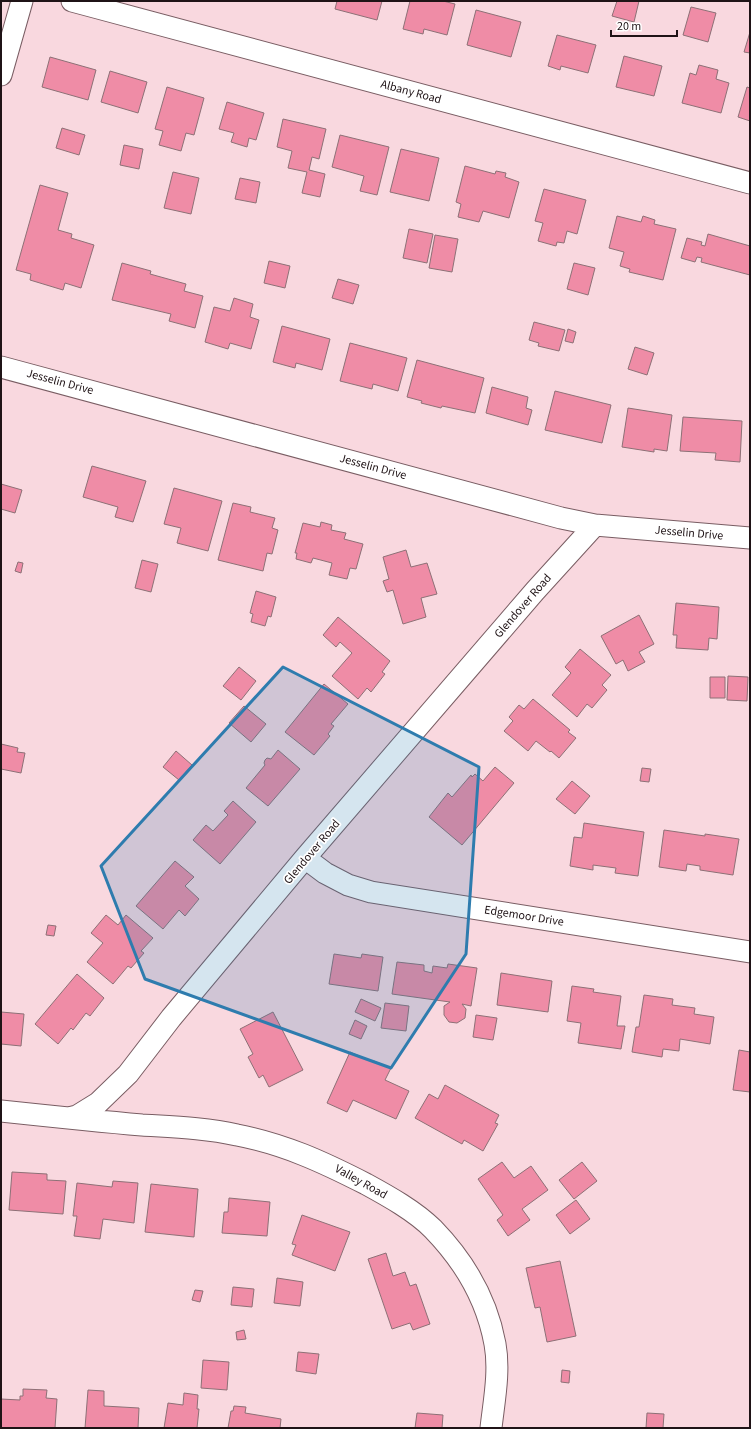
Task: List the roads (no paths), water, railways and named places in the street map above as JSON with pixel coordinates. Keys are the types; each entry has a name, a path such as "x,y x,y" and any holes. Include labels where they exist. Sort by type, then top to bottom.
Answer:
{"street":[{"path":"1,75 22,1"},
{"name":"Albany Road","path":"72,1 750,183"},
{"name":"Jesselin Drive","path":"1,367 554,516 595,525 750,538"},
{"name":"Glendover Road","path":"1,1111 69,1118 78,1116 98,1103 128,1074 171,1018 305,858 535,591 595,525"},
{"name":"Edgemoor Drive","path":"305,858 324,873 348,885 371,892 750,952"},
{"name":"Valley Road","path":"69,1118 197,1129 235,1134 266,1142 329,1165 386,1195 409,1211 432,1229 452,1251 468,1274 484,1306 495,1344 496,1368 491,1428"}]}
